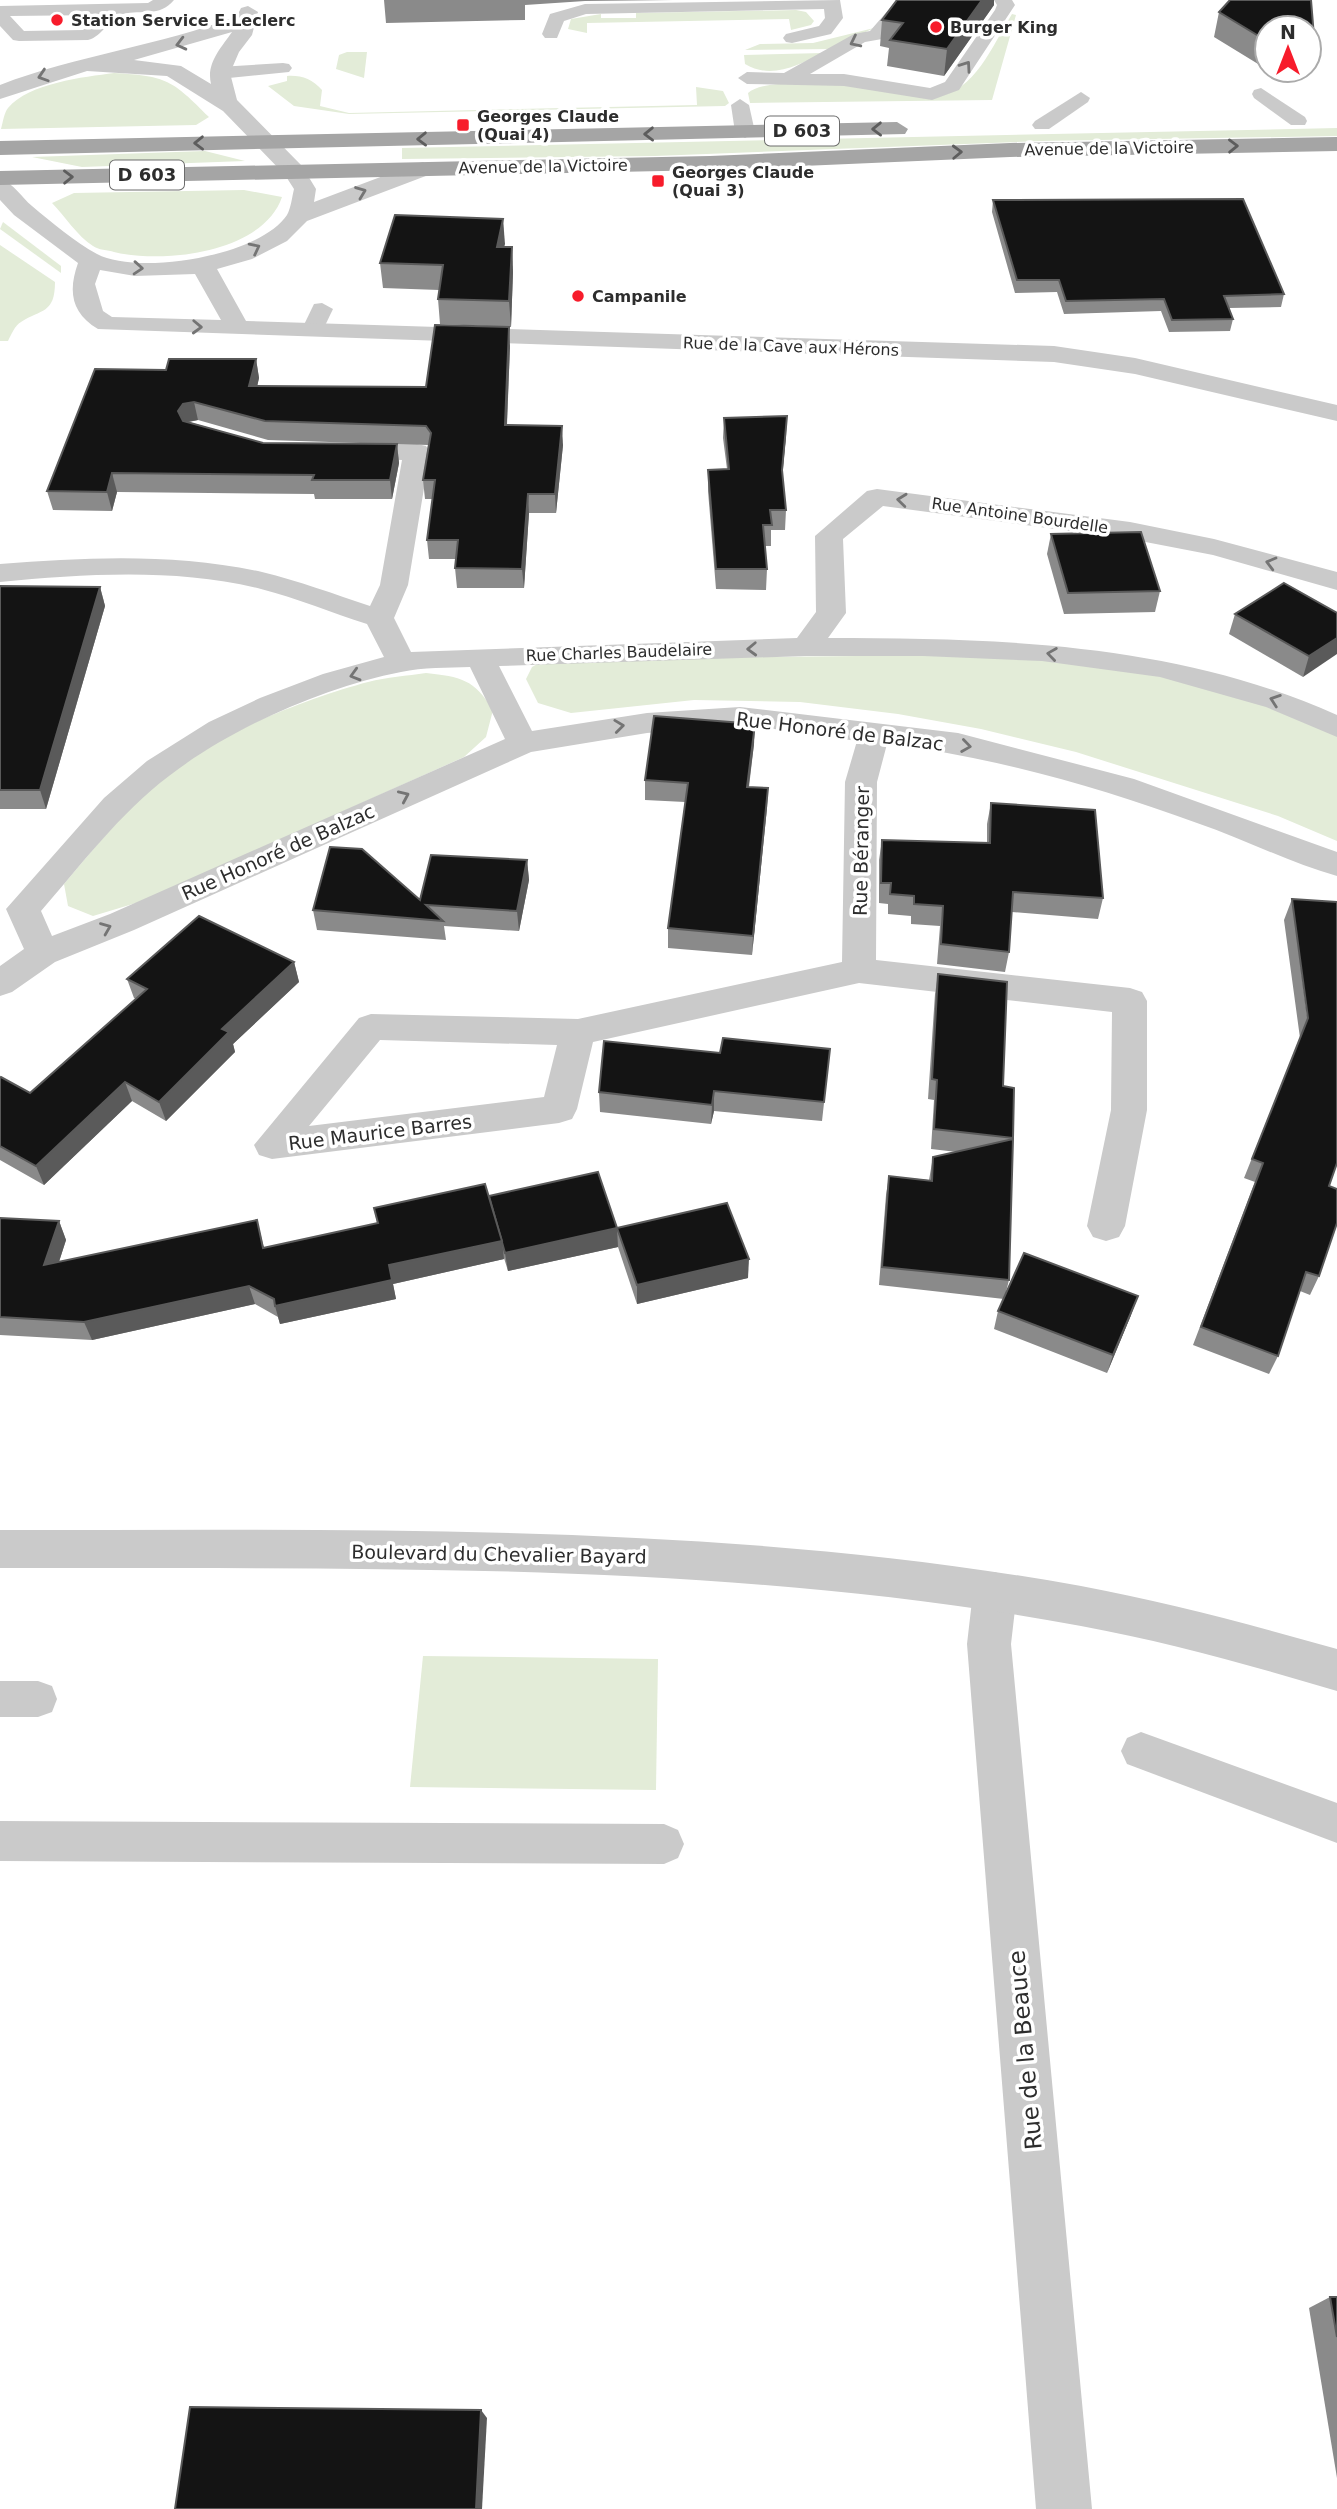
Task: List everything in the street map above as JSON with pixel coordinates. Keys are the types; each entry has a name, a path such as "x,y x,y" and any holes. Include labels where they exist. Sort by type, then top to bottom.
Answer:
{"main road":[{"path":"1258,122 1324,121"},
{"name":"Avenue de la Victoire","path":"1015,126 1083,125"},
{"name":"Avenue de la Victoire","path":"0,148 918,128"},
{"name":"Avenue de la Victoire","path":"0,178 710,163 1010,150 1337,144"}],"street":[{"path":"0,93 37,78 182,44 248,10"},
{"path":"226,101 219,73 229,50 242,35 248,10"},
{"path":"88,65 152,67 173,71 200,89 226,101 268,142 305,188 299,216"},
{"path":"0,186 22,210 91,261 135,269 203,265 244,254 279,236 299,216 424,169"},
{"name":"Rue de la Cave aux Hérons","path":"91,261 83,284 92,315 107,324 238,328 317,320 1055,354 1135,366 1337,412"},
{"path":"203,265 238,328"},
{"path":"321,451 417,452 394,585 379,618"},
{"name":"Rue Antoine Bourdelle","path":"806,647 831,613 829,536 877,497 997,510 1108,527 1214,547 1337,581"},
{"path":"0,573 87,565 181,568 262,581 379,618 401,662"},
{"name":"Rue Charles Baudelaire","path":"43,953 12,909 115,806 158,768 220,729 271,705 334,681 401,662 806,647 923,647 1042,652 1161,668 1277,700 1337,727"},
{"path":"480,657 523,743"},
{"name":"Rue Honoré de Balzac","path":"0,983 43,953 122,922 523,743 590,730 724,717 787,720 989,749 1141,792 1267,836 1337,866"},
{"name":"Rue Béranger","path":"859,971 861,782 875,733"},
{"name":"Rue Maurice Barres","path":"578,1031 559,1109 272,1145 371,1027 578,1031 859,971 1130,1001 1129,1110 1106,1226"},
{"name":"Boulevard du Chevalier Bayard","path":"0,1549 478,1550 755,1564 995,1592 1106,1611 1240,1642 1337,1670"},
{"name":"Rue de la Beauce","path":"995,1592 989,1644 1064,2509"}],"lane":[{"path":"0,11 13,0"},
{"path":"0,11 26,0"},
{"path":"0,11 24,24 91,23 114,2 152,8 165,0"},
{"path":"789,78 860,38 876,35 906,0"},
{"path":"747,78 844,80 919,93 944,92 952,86 1004,10 1006,5 1003,0"},
{"path":"551,34 556,18 568,12 605,4 832,2 834,18 825,30 792,38"},
{"path":"219,73 283,68"},
{"path":"1261,94 1298,121"},
{"path":"1042,125 1080,98"},
{"path":"740,105 745,132"},
{"path":"0,1699 38,1699"},
{"path":"1141,1751 1337,1824"},
{"path":"0,1841 664,1844"}],"green space":[{"path":"806,12 814,21 811,25 791,30 789,19 587,23 587,33 568,29 571,19 601,14 601,18 636,18 636,13"},
{"path":"1012,14 1016,15 992,100 750,103 748,93 761,87 782,84 837,85 935,97 949,93 972,77 981,66"},
{"path":"874,28 830,49 745,50 760,44 813,43"},
{"path":"347,52 367,52 364,78 336,69 339,55"},
{"path":"823,53 795,66 775,71 755,69 745,64 744,55"},
{"path":"114,73 158,78 168,82 209,117 196,125 1,129 8,108 29,93 58,83"},
{"path":"287,76 306,78 318,86 322,90 320,106 349,113 697,105 696,87 723,91 729,103 725,106 349,114 294,106 268,86 287,81"},
{"path":"1337,128 1337,136 1041,141 655,156 402,159 402,148"},
{"path":"205,151 245,161 82,167 32,157"},
{"path":"244,190 282,197 271,216 255,231 233,242 184,255 135,255 98,248 87,242 52,203 74,193"},
{"path":"3,222 61,266 61,273 0,229"},
{"path":"0,245 55,282 50,305 19,323 8,341 0,341"},
{"path":"954,655 1075,663 1154,675 1249,699 1337,735 1337,841 1278,816 1076,752 981,729 898,714 800,702 694,700 571,713 538,703 526,679 532,667 546,659"},
{"path":"426,673 466,681 493,710 486,737 464,757 146,900 93,916 68,906 64,884 141,797 189,757 264,718 319,697 375,680"},
{"path":"423,1656 658,1659 656,1790 410,1787"}],"building":[{"path":"897,0 982,0 947,49 890,40 903,23 882,20"},
{"path":"1230,0 1311,0 1312,14 1253,14 1253,33 1219,12"},
{"path":"1243,199 1284,294 1224,296 1233,319 1172,320 1164,299 1066,301 1059,280 1017,280 993,200"},
{"path":"395,215 503,219 497,247 512,247 509,301 438,299 443,265 380,263"},
{"path":"435,325 509,327 505,425 562,426 555,494 528,494 522,569 455,568 458,540 427,540 435,480 423,480 431,433 426,426 265,421 194,402 183,404 178,411 183,421 263,443 397,444 390,480 312,480 314,475 112,473 107,492 47,491 95,369 166,370 169,359 256,359 249,386 426,387"},
{"path":"787,416 782,470 786,510 770,510 772,525 763,525 767,569 716,569 708,470 729,469 724,418"},
{"path":"1141,532 1160,591 1068,593 1051,534"},
{"path":"1284,583 1337,613 1337,638 1309,656 1235,614"},
{"path":"0,586 100,587 40,790 0,790"},
{"path":"654,716 755,724 747,787 768,788 753,936 668,928 688,783 645,780"},
{"path":"991,803 1095,810 1103,898 1013,892 1009,952 941,944 943,906 914,904 914,896 890,894 891,883 881,883 882,840 990,843"},
{"path":"330,847 362,849 420,900 431,855 527,860 517,911 426,905 443,921 313,910"},
{"path":"1292,899 1337,902 1337,1163 1329,1186 1337,1189 1337,1223 1319,1276 1306,1272 1278,1356 1201,1327 1263,1163 1252,1159 1308,1018"},
{"path":"199,916 294,962 222,1029 229,1032 159,1102 125,1082 36,1166 0,1146 0,1078 30,1093 147,989 127,979"},
{"path":"938,974 1007,982 1003,1086 1014,1088 1013,1138 934,1129 937,1080 932,1079"},
{"path":"723,1038 830,1049 824,1102 714,1091 712,1105 599,1092 604,1041 720,1053"},
{"path":"1013,1139 1009,1280 882,1267 889,1176 932,1181 933,1157"},
{"path":"598,1172 617,1228 505,1253 489,1196"},
{"path":"485,1184 502,1241 389,1265 392,1280 275,1306 274,1299 249,1286 84,1322 0,1317 0,1218 59,1221 44,1265 257,1220 263,1248 378,1223 374,1208"},
{"path":"727,1203 749,1259 637,1285 617,1228"},
{"path":"1024,1253 1138,1296 1113,1355 998,1311"},
{"path":"1330,2297 1337,2297 1337,2337"},
{"path":"190,2407 481,2410 476,2509 175,2509"}],"place":[{"name":"Station Service E.Leclerc","path":"57,20"},
{"name":"Burger King","path":"936,27"},
{"name":"Georges Claude (Quai 4)","path":"463,125"},
{"name":"Georges Claude (Quai 3)","path":"658,181"},
{"name":"Campanile","path":"578,296"}]}
